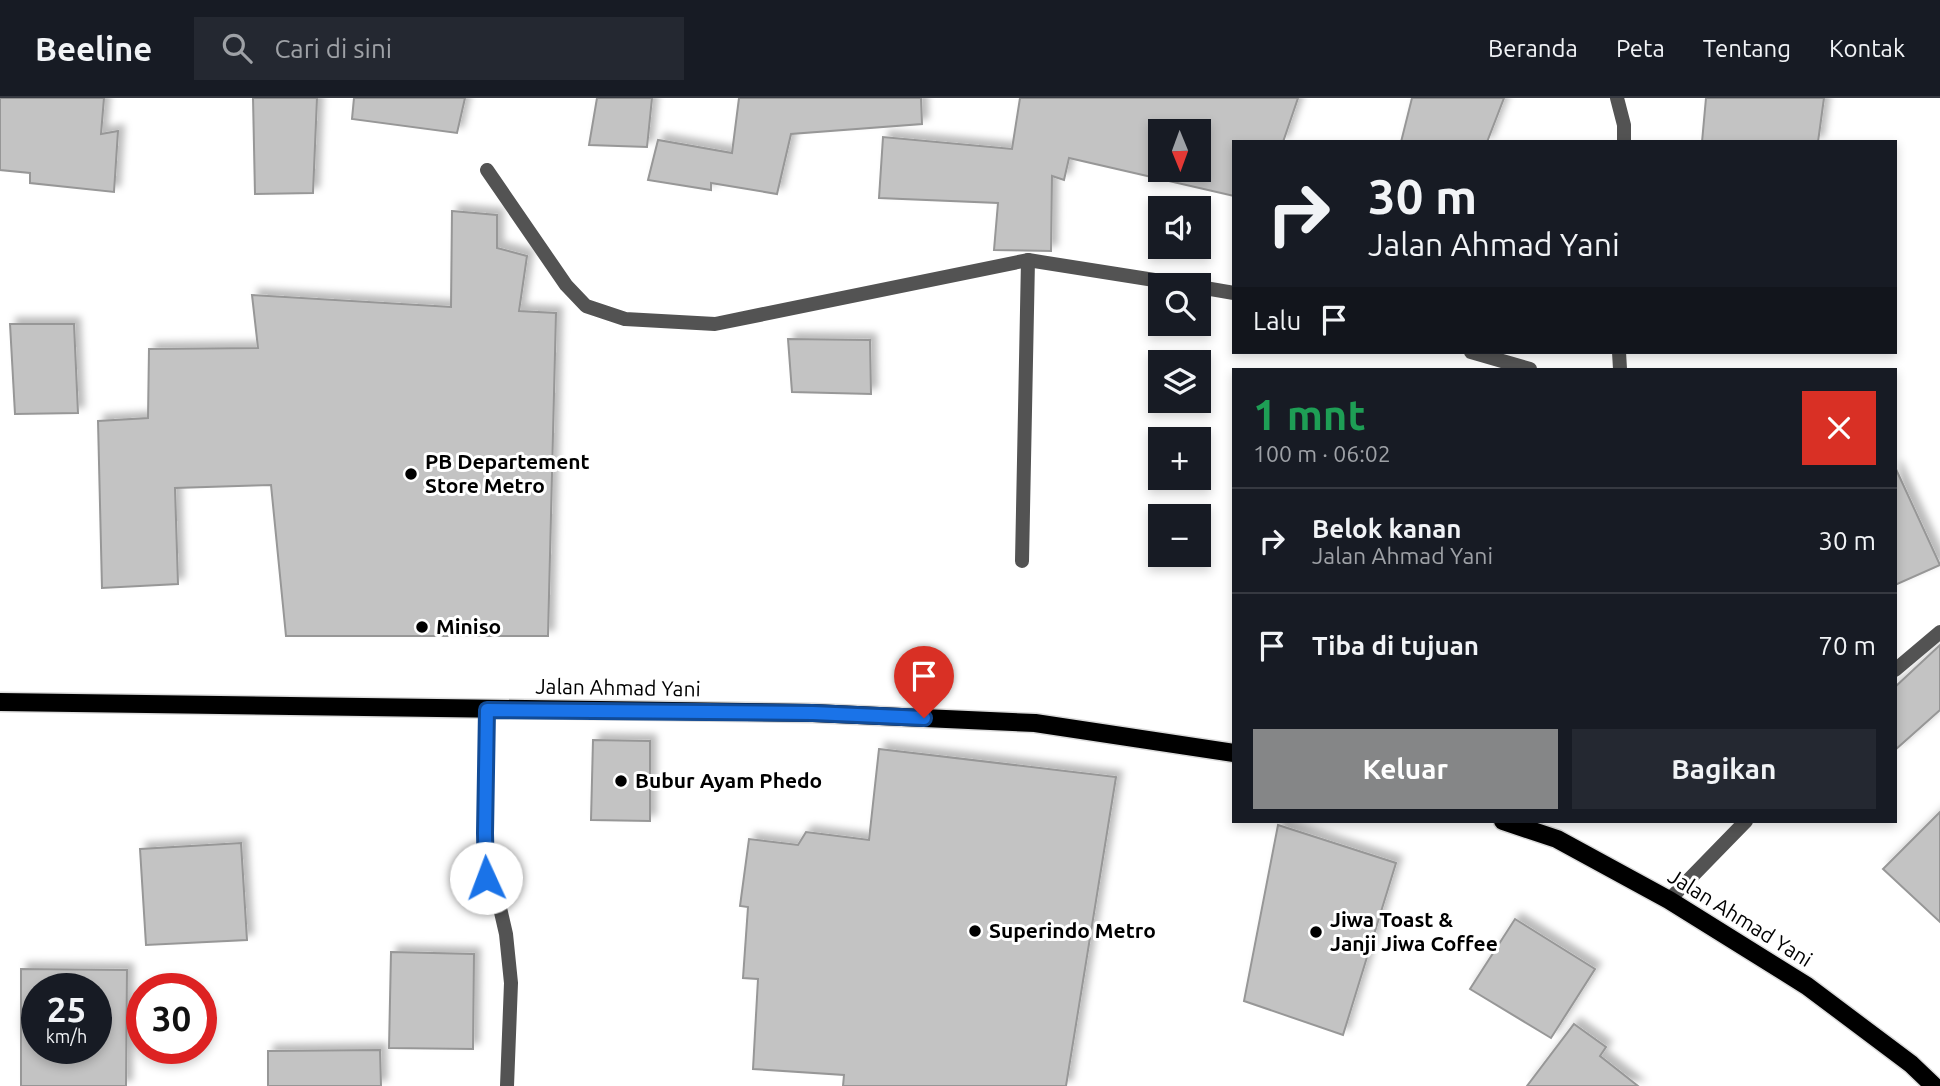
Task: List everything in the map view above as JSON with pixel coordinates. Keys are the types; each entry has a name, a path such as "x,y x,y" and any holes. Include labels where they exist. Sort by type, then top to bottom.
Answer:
{"main road":[{"name":"Jalan Ahmad Yani","path":"0,702 813,713 1035,723 1232,753"},
{"name":"Jalan Ahmad Yani","path":"1509,823 1557,839 1670,900 1807,986 1910,1064 1934,1086"}],"street":[{"path":"1617,98 1624,140"},
{"path":"487,170 566,285 586,306 625,319 715,324 1028,260 1148,279"},
{"path":"1021,561 1028,260"},
{"path":"1211,289 1232,293"},
{"path":"1478,354 1527,368"},
{"path":"1897,668 1940,632"},
{"path":"487,710 486,878 500,908 506,934 511,984 507,1086"},
{"path":"1670,900 1744,823"}],"building":[{"path":"0,98 104,98 101,134 118,131 114,192 30,183 30,173 0,170"},
{"path":"253,98 317,98 313,193 255,194"},
{"path":"354,98 465,98 457,133 352,119"},
{"path":"597,98 652,98 647,147 589,145"},
{"path":"739,98 921,98 922,124 791,134 777,194 711,183 711,190 648,180 658,140 732,153"},
{"path":"1020,98 1298,98 1284,140 1232,140 1232,196 1173,182 1211,182 1211,119 1148,119 1148,176 1069,158 1064,180 1052,176 1051,251 994,250 998,203 879,198 883,137 1012,149"},
{"path":"1412,98 1504,98 1488,140 1402,140"},
{"path":"1706,98 1824,98 1818,140 1702,140"},
{"name":"PB Departement Store Metro","path":"452,211 497,215 497,248 527,256 519,311 556,313 548,636 286,636 271,485 175,488 178,584 102,588 98,421 148,418 149,349 258,348 252,295 451,307"},
{"path":"10,324 74,324 78,413 15,414"},
{"path":"788,339 870,340 871,394 792,392"},
{"path":"1897,471 1940,565 1897,584"},
{"path":"1940,645 1940,710 1897,748 1897,685"},
{"name":"Bubur Ayam Phedo","path":"593,740 650,741 650,821 591,820"},
{"name":"Superindo Metro","path":"879,749 1116,777 1066,1086 843,1086 844,1075 753,1069 758,979 743,978 748,907 740,906 749,839 798,845 806,832 869,840"},
{"path":"1940,812 1940,922 1883,869"},
{"name":"Jiwa Toast & Janji Jiwa Coffee","path":"1278,825 1396,863 1343,1035 1244,1001"},
{"path":"241,843 247,940 146,945 140,849"},
{"path":"1515,919 1595,969 1551,1038 1470,989"},
{"path":"391,952 474,954 473,1049 389,1048"},
{"path":"21,969 127,970 126,1086 21,1086 21,1064 112,1064 112,973 21,973"},
{"path":"1574,1024 1606,1047 1600,1056 1638,1086 1527,1086"},
{"path":"380,1050 381,1086 268,1086 268,1051"}],"place":[{"name":"PB Departement Store Metro","path":"411,474"},
{"name":"Miniso","path":"422,627"},
{"name":"Bubur Ayam Phedo","path":"621,781"},
{"name":"Superindo Metro","path":"975,931"},
{"name":"Jiwa Toast & Janji Jiwa Coffee","path":"1316,932"}],"route":[{"path":"486,878 487,710 813,713 924,718"}]}
